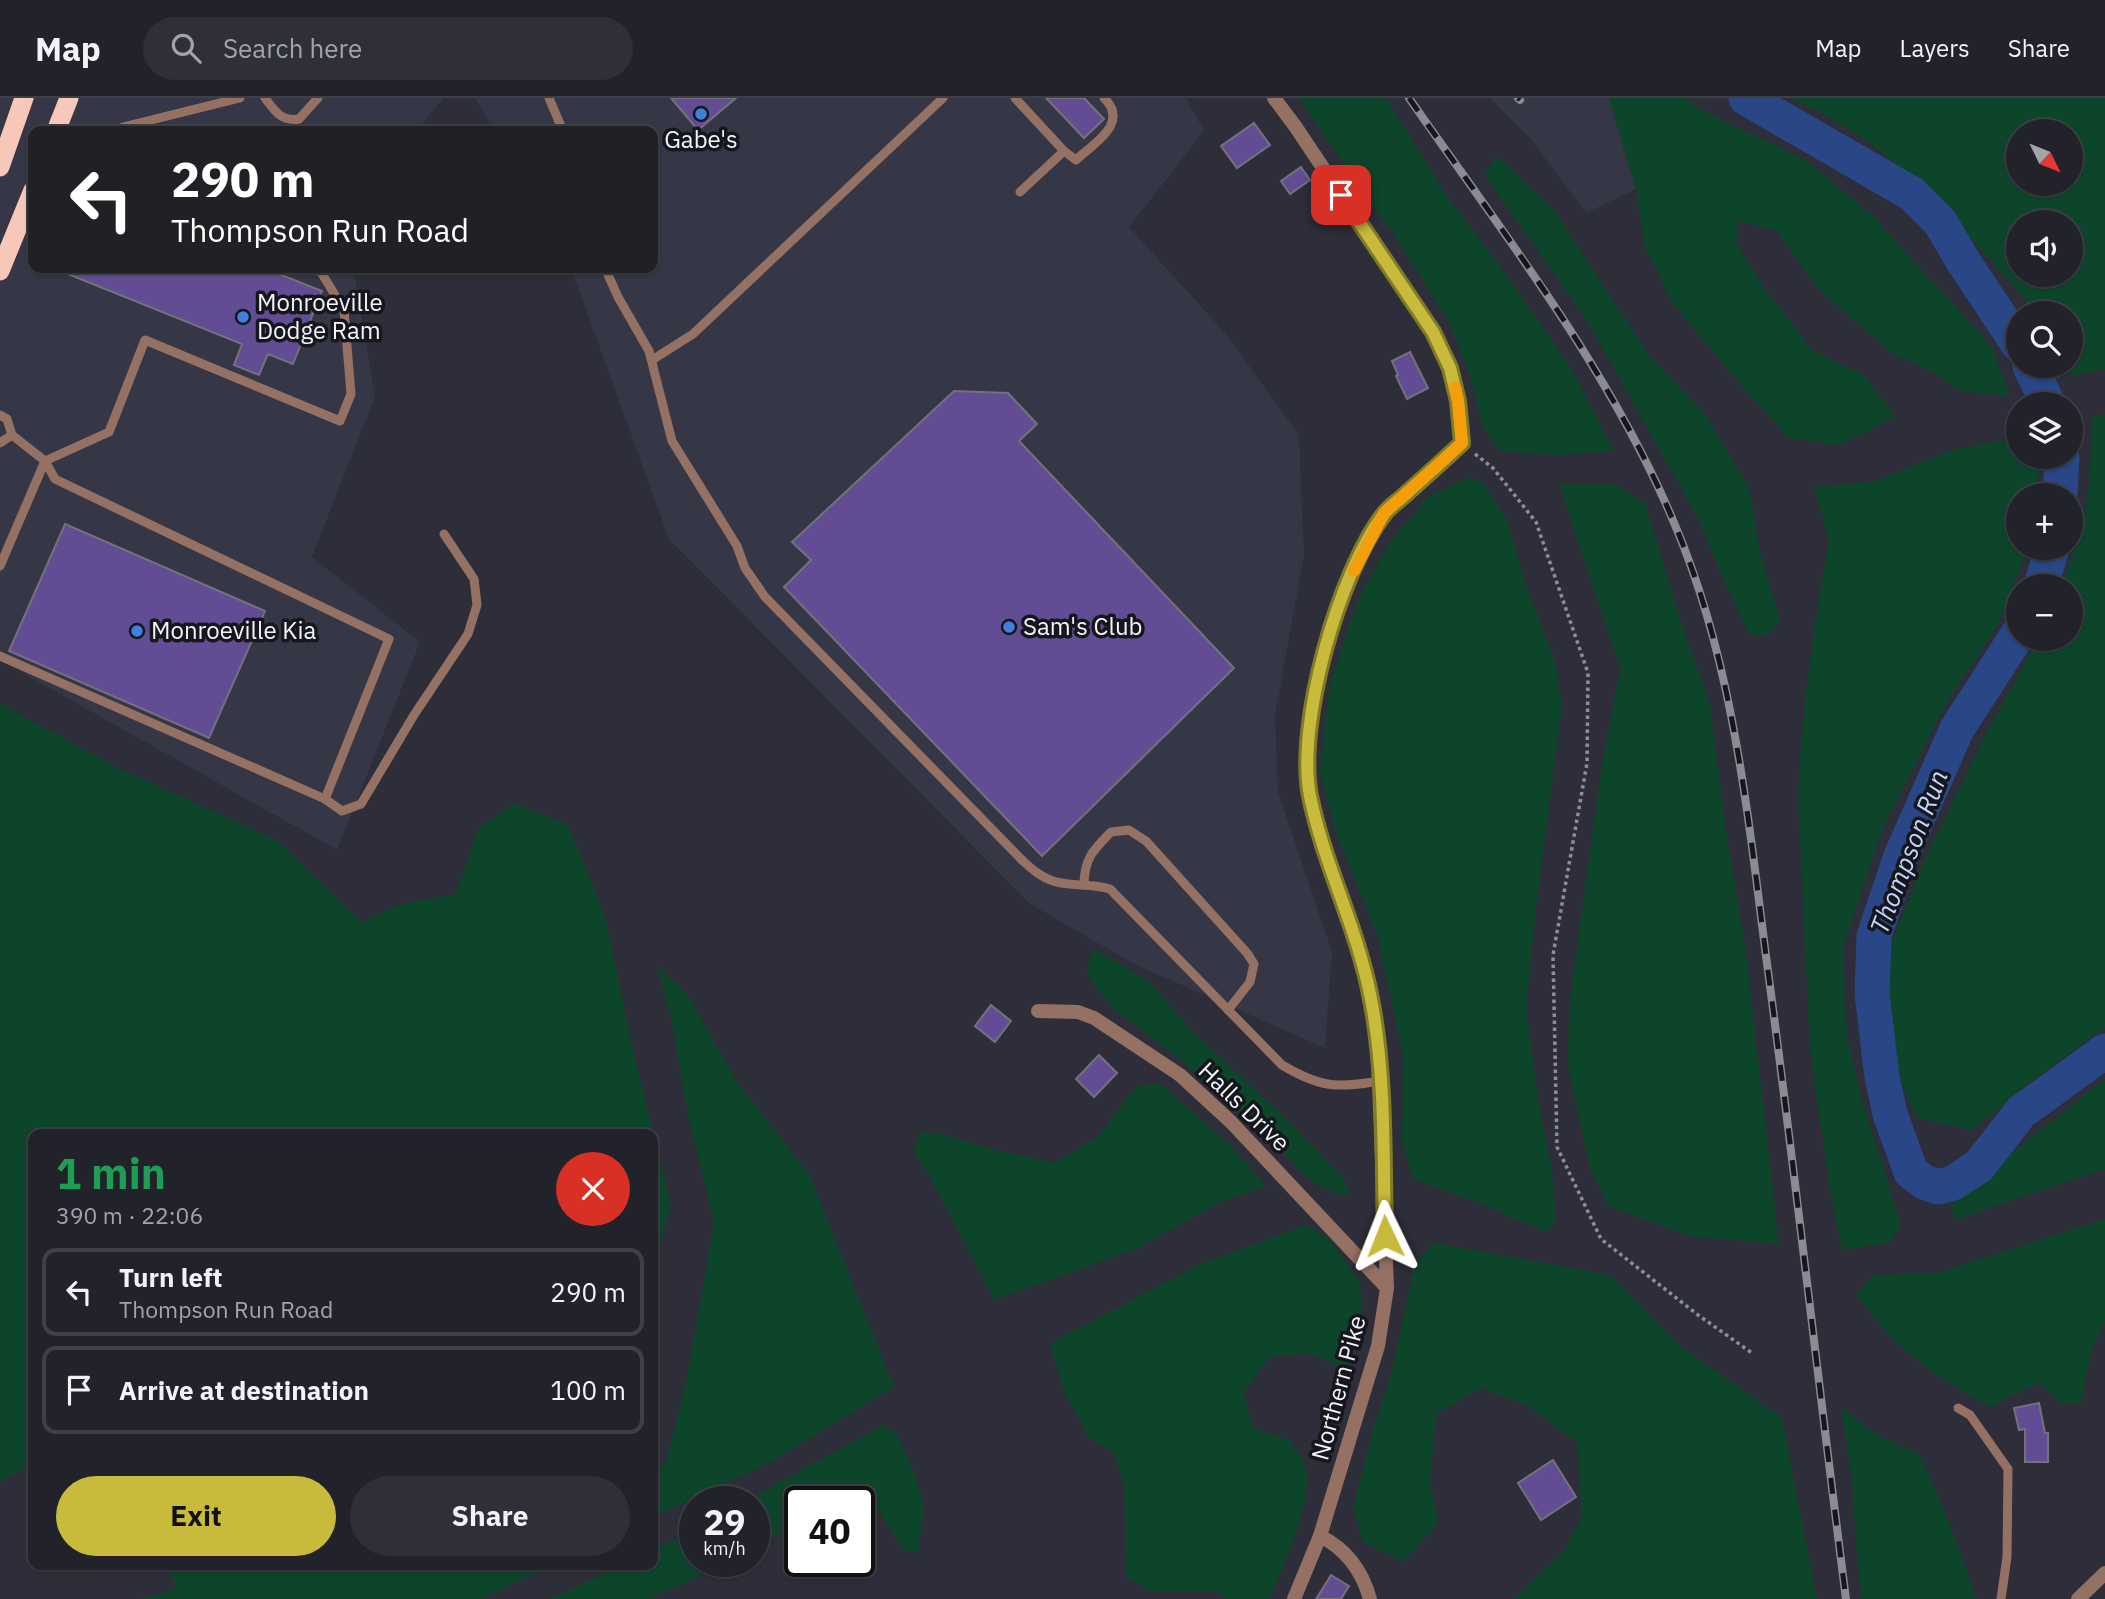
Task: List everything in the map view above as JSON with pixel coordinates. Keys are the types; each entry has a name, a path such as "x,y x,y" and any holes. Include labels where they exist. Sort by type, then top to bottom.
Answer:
{"highway":[{"path":"58,126 69,98"},
{"path":"0,167 21,101"},
{"path":"0,271 28,202"}],"street":[{"path":"1274,98 1433,332 1450,368 1458,401 1462,443"},
{"name":"Northern Pike","path":"1294,1599 1320,1536 1378,1346 1387,1288 1377,1034 1368,982 1310,794 1307,748 1311,712 1329,636 1362,552 1384,513 1462,443"},
{"name":"Halls Drive","path":"1038,1011 1078,1012 1094,1018 1180,1075 1231,1122 1387,1288"},
{"path":"1320,1536 1346,1553 1367,1585 1370,1599"},
{"path":"2078,1599 2105,1573"}],"lane":[{"path":"127,126 240,98"},
{"path":"265,98 282,118 290,120 299,119 318,98"},
{"path":"549,98 561,126"},
{"path":"652,360 693,334 943,98"},
{"path":"1015,98 1064,151 1076,160 1110,129 1114,119 1113,106 1104,98"},
{"path":"1020,192 1064,151"},
{"path":"0,566 46,461 109,432 145,340 340,421 351,394 344,310 321,273"},
{"path":"608,273 652,360 672,441 737,546 745,568 765,597 1024,863 1052,881 1110,889 1282,1065 1303,1078 1322,1085 1345,1086 1380,1081"},
{"path":"0,415 7,418 12,435 46,461 55,479 389,639 325,799"},
{"path":"0,443 12,435"},
{"path":"0,656 325,799 342,811 361,804 414,715 468,634 477,605 474,579 444,534"},
{"path":"1084,885 1084,867 1096,848 1111,832 1129,830 1146,841 1254,964 1250,982 1228,1010"},
{"path":"1958,1408 1970,1415 2008,1469 2007,1557 2001,1599"}],"path":[{"path":"1462,443 1493,468 1536,522 1588,673 1587,763 1553,955 1557,1147 1601,1239 1698,1315 1752,1353"}],"shaded area":[{"path":"0,98 443,98 421,126 28,126 28,273 354,273 375,396 312,557 420,642 337,850 0,660"},
{"path":"475,98 1186,98 1204,131 1129,227 1226,334 1299,435 1304,555 1275,716 1278,792 1332,952 1325,1048 1132,963 1029,903 669,539 573,273 658,273 658,126 491,126"},
{"path":"1490,98 1609,98 1636,189 1586,213 1530,138"}],"green space":[{"path":"1298,98 1386,98 1448,198 1498,263 1574,373 1614,451 1556,455 1500,451 1482,425 1470,375 1448,320 1399,242"},
{"path":"1609,98 1685,98 1702,110 1808,162 1873,216 1991,346 2008,392 2006,396 1960,391 1938,375 1892,353 1821,292 1776,230 1738,221 1736,243 1765,289 1812,350 1865,376 1895,417 1839,445 1789,438 1743,388 1671,301 1645,246 1636,189"},
{"path":"1790,98 2105,98 2105,369 2083,374 2083,301 2026,301 2014,287 2083,287 2083,210 2006,210 2006,278 1891,160 1855,133"},
{"path":"1497,156 1554,210 1650,357 1706,415 1749,488 1760,552 1780,620 1767,636 1749,634 1698,518 1586,319 1484,174"},
{"path":"2105,413 2105,1027 1972,1130 1917,1118 1890,1057 1886,955 1925,859 1983,740 2031,651 2083,651 2083,574 2066,574 2071,560 2083,560 2092,418"},
{"path":"2006,440 2006,469 2040,469 2037,483 2006,483 2006,560 2023,560 2018,574 2006,574 2006,603 1997,626 1948,700 1883,827 1843,948 1847,1037 1864,1108 1901,1226 1888,1243 1842,1250 1829,1184 1810,1052 1798,796 1803,719 1813,636 1829,540 1814,487 1875,481 1952,450"},
{"path":"1470,477 1483,482 1507,520 1529,595 1555,660 1562,706 1526,1007 1539,1105 1552,1169 1556,1220 1545,1232 1479,1203 1413,1179 1402,1141 1403,1056 1377,934 1335,830 1320,771 1330,683 1358,600 1391,540 1429,496"},
{"path":"1559,483 1614,484 1645,503 1682,625 1710,705 1725,825 1745,944 1779,1244 1690,1236 1608,1206 1589,1165 1568,1064 1569,1006 1601,770 1620,668"},
{"path":"0,704 118,768 276,840 361,922 401,904 456,894 478,828 515,803 568,825 605,916 652,1129 28,1129 28,1467 0,1482"},
{"path":"1093,948 1150,982 1192,1031 1292,1124 1343,1178 1350,1191 1341,1196 1305,1177 1277,1145 1171,1052 1111,1007 1086,973"},
{"path":"657,966 687,994 737,1082 809,1174 894,1387 767,1464 720,1486 679,1486 679,1505 658,1515 658,1468 665,1465 685,1388 714,1223 687,1110 671,1018"},
{"path":"2105,1079 2105,1169 1954,1220 1952,1201"},
{"path":"1160,1083 1231,1146 1266,1186 1222,1201 1138,1248 994,1300 932,1180 913,1150 921,1132 946,1135 984,1147 1055,1163 1098,1136 1137,1086"},
{"path":"658,1152 671,1205 658,1251"},
{"path":"2105,1219 2105,1320 2091,1352 2081,1404 2062,1404 2039,1382 1990,1407 1936,1375 1893,1340 1856,1295 1873,1275 1937,1273"},
{"path":"1306,1225 1328,1238 1360,1281 1362,1324 1346,1369 1311,1354 1271,1356 1244,1391 1252,1428 1289,1440 1306,1468 1307,1481 1301,1515 1270,1599 1225,1599 1217,1591 1152,1592 1126,1577 1124,1485 1114,1452 1090,1439 1066,1396 1049,1344 1200,1264"},
{"path":"1434,1243 1610,1275 1680,1346 1782,1418 1817,1599 1514,1599 1564,1550 1582,1518 1577,1442 1526,1405 1481,1388 1436,1414 1430,1480 1438,1523 1403,1562 1363,1542 1353,1509 1374,1425 1392,1370 1415,1264"},
{"path":"1841,1407 1874,1433 1920,1455 1949,1522 1977,1599 1862,1599 1852,1481"},
{"path":"883,1425 896,1433 914,1471 924,1506 918,1553 904,1550 875,1503 875,1486 865,1485 784,1486 784,1531 770,1538 770,1488"},
{"path":"679,1538 679,1577 696,1577 650,1599 550,1599 612,1570 658,1570 658,1548"},
{"path":"171,1570 542,1570 481,1599 140,1599 175,1589"}],"building":[{"name":"Gabe's","path":"671,98 736,98 698,130"},
{"path":"1046,98 1084,98 1104,119 1084,138"},
{"path":"1254,123 1270,145 1237,168 1221,146"},
{"path":"1301,167 1310,180 1290,194 1281,181"},
{"name":"Monroeville Dodge Ram","path":"65,273 277,273 322,291 293,364 268,354 259,375 234,365 242,344"},
{"path":"1410,352 1428,388 1407,399 1392,361"},
{"name":"Sam's Club","path":"954,391 1008,393 1037,424 1019,441 1234,668 1042,856 784,587 811,560 792,542"},
{"name":"Monroeville Kia","path":"65,524 265,611 209,738 9,651"},
{"path":"991,1005 1011,1021 995,1042 975,1026"},
{"path":"1099,1055 1117,1073 1094,1097 1076,1079"},
{"path":"2039,1403 2045,1433 2048,1433 2048,1462 2025,1462 2025,1429 2019,1430 2014,1408"},
{"path":"1553,1460 1576,1497 1541,1520 1518,1483"},
{"path":"1331,1575 1349,1586 1341,1599 1316,1599"}],"waterway":[{"name":"Thompson Run","path":"1746,98 1912,194 1940,222 2006,326"},
{"name":"Thompson Run","path":"2036,378 2042,392"},
{"name":"Thompson Run","path":"2061,469 2061,483"},
{"name":"Thompson Run","path":"2044,574 2049,560"},
{"name":"Thompson Run","path":"2007,651 1957,729 1901,856 1874,936 1872,994 1882,1077 1890,1114 1911,1172 1924,1182 1938,1187 1953,1183 1979,1166 2021,1112 2105,1051"}],"railway":[{"path":"1409,98 1554,305 1620,412 1675,525 1712,633 1726,689 1746,801 1846,1599"}],"slow traffic":[{"path":"1354,571 1384,513 1462,443 1455,387"}],"place":[{"name":"Gabe's","path":"701,114"},
{"name":"Monroeville Dodge Ram","path":"243,317"},
{"name":"Sam's Club","path":"1009,627"},
{"name":"Monroeville Kia","path":"137,631"}],"route":[{"path":"1341,195 1433,332 1450,368 1458,401 1462,443 1384,513 1362,552 1329,636 1311,712 1307,748 1310,794 1315,817 1368,982 1377,1034 1385,1236"}]}
